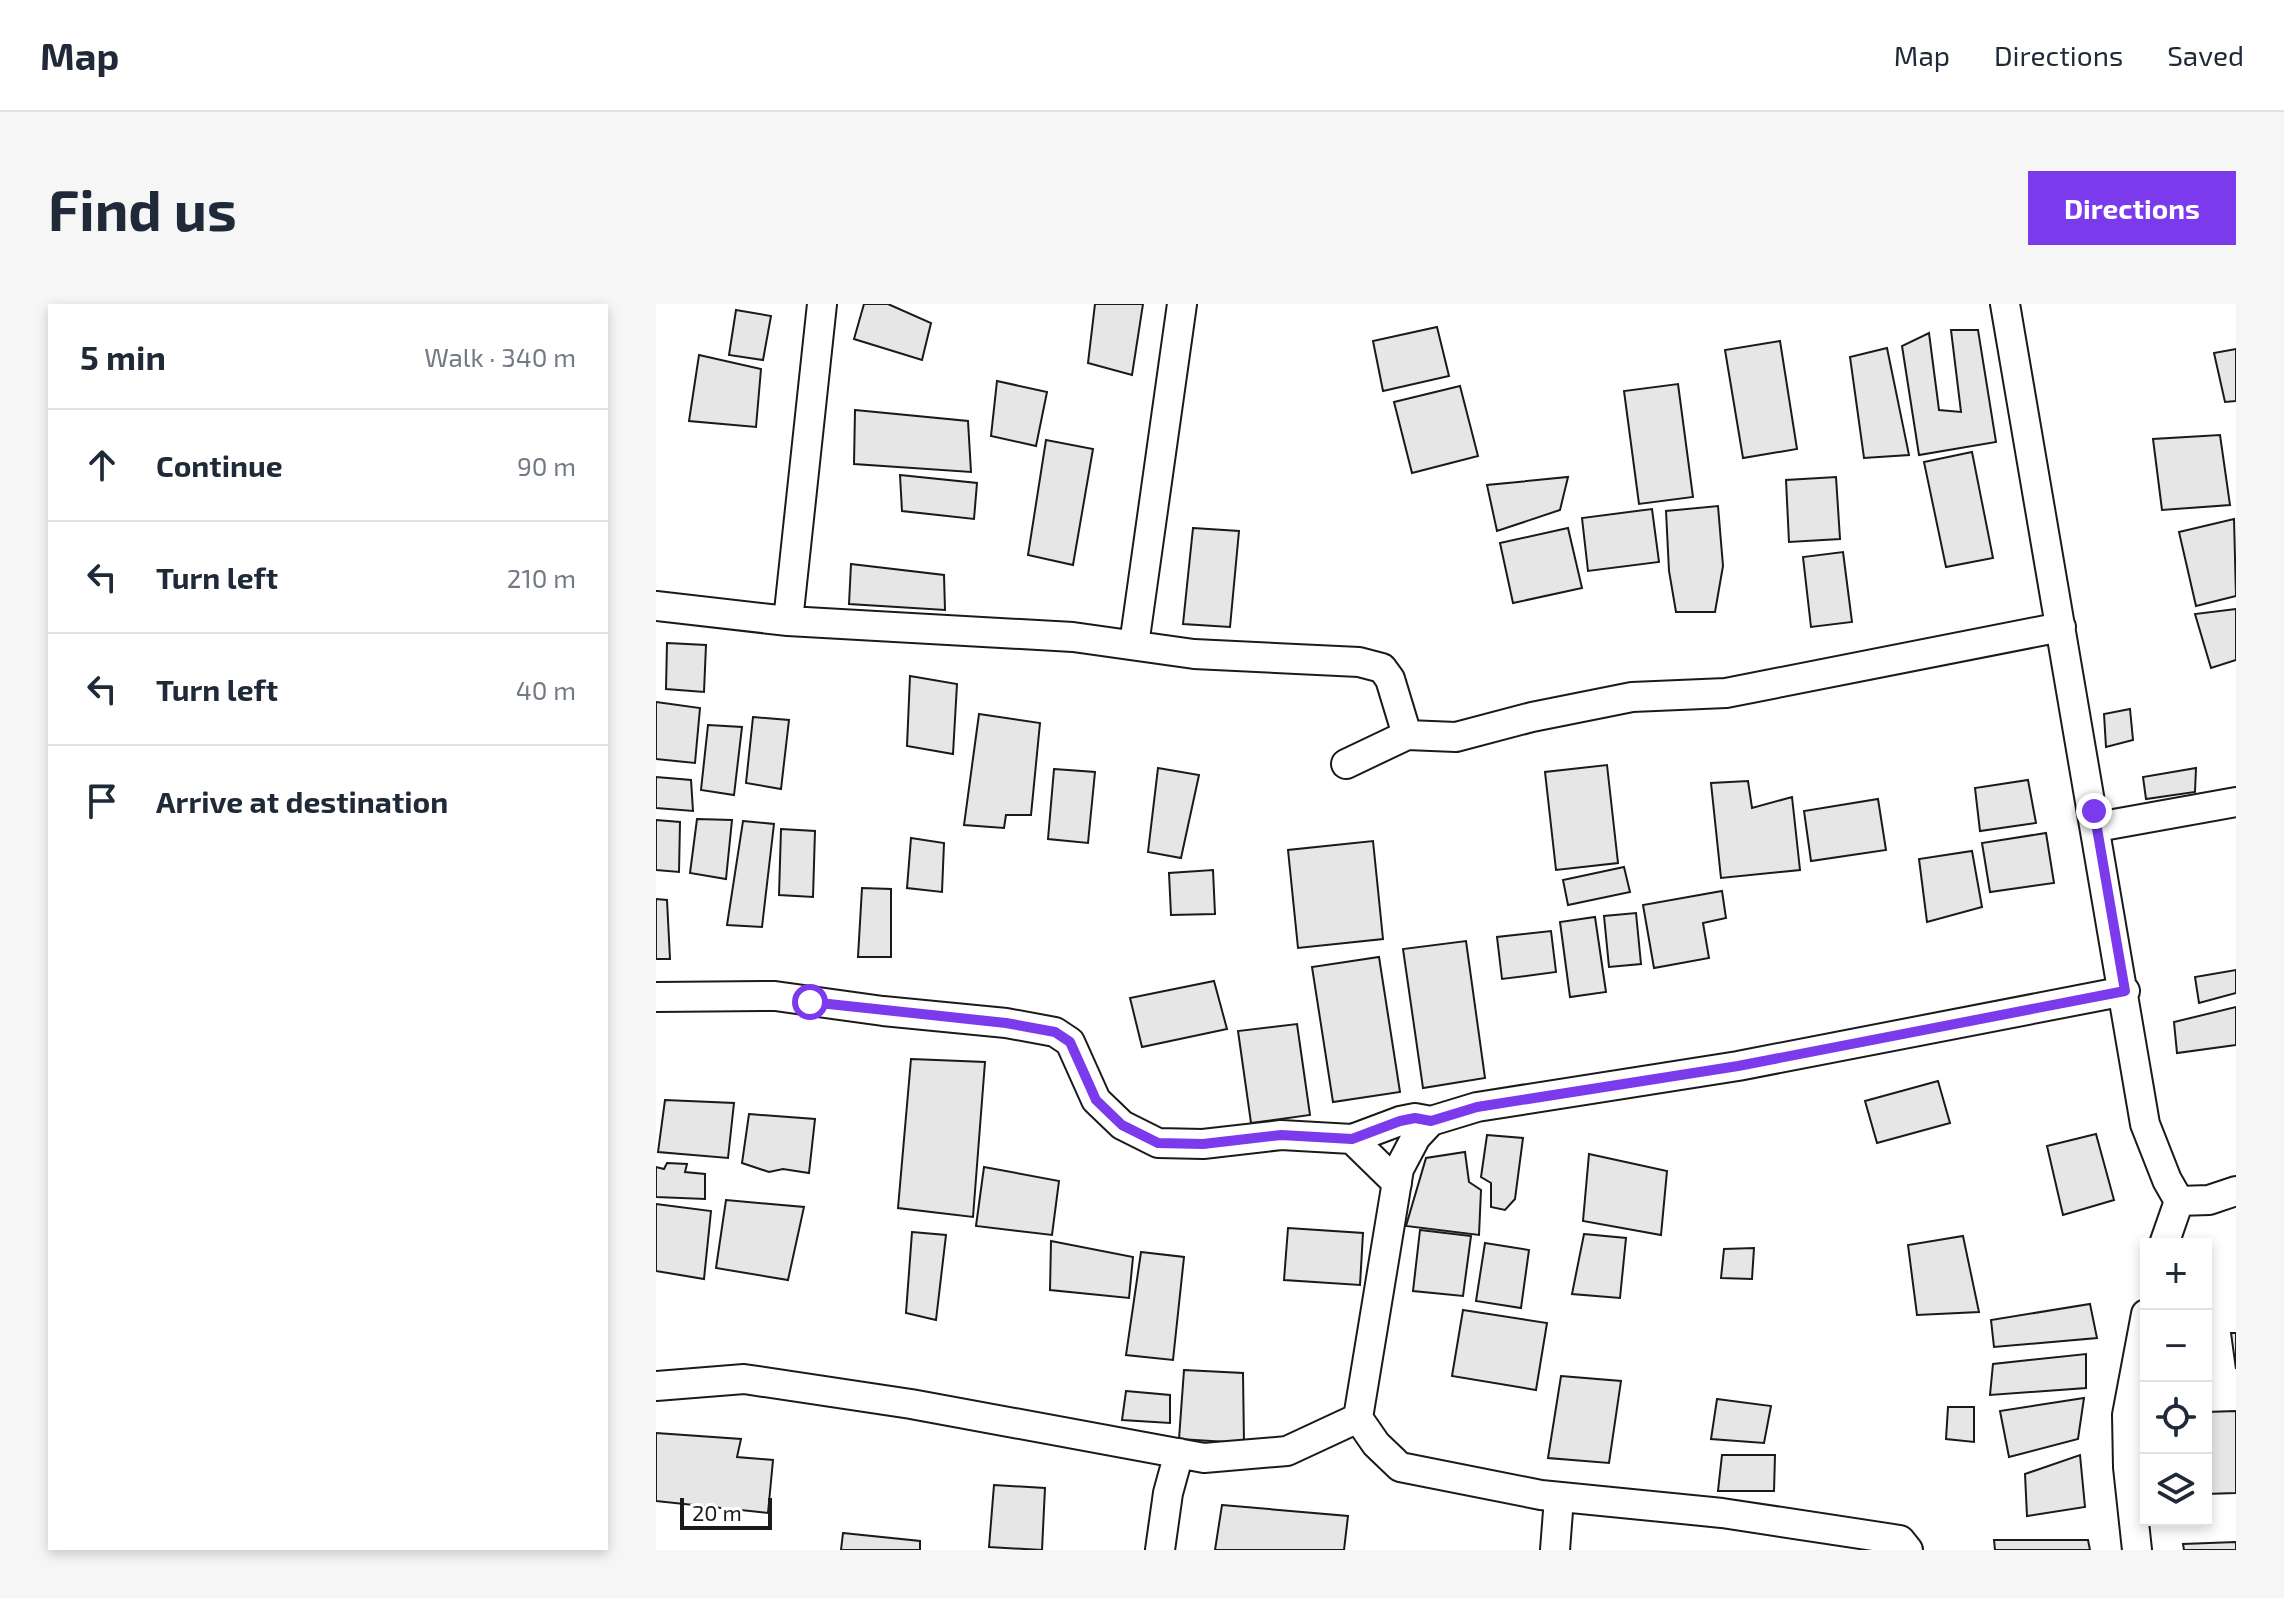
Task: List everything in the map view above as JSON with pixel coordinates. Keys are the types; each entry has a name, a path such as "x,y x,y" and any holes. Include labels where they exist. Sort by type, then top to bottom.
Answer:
{"street":[{"path":"788,621 822,304"},
{"path":"1134,645 1182,304"},
{"path":"2005,304 2097,827 2145,1124 2167,1180 2179,1201 2166,1238"},
{"path":"656,606 788,621 1073,637 1194,654 1359,662 1382,668 1390,679 1407,735"},
{"path":"1346,764 1407,735 1456,737 1532,717 1632,697 1726,693 2061,627"},
{"path":"2097,827 2236,802"},
{"path":"656,997 775,996 1006,1023 1055,1032 1070,1042 1096,1100 1122,1125 1148,1140 1203,1144 1281,1135 1352,1139 1415,1118 1431,1121 1477,1107 1738,1066 2125,991"},
{"path":"1431,1121 1416,1137 1399,1169 1358,1418 1376,1444 1400,1467 1559,1498 1768,1520 1900,1540 1908,1550"},
{"path":"1352,1139 1397,1183"},
{"path":"2179,1201 2209,1200 2236,1191"},
{"path":"2137,1550 2128,1467 2127,1415 2140,1346"},
{"path":"656,1386 744,1379 911,1404 1204,1458 1287,1451 1358,1418"},
{"path":"1160,1550 1168,1493 1179,1453"},
{"path":"1555,1550 1559,1498"}],"building":[{"path":"864,304 888,304 931,323 922,360 854,339"},
{"path":"1095,304 1143,304 1132,375 1088,363"},
{"path":"736,310 771,316 763,360 729,355"},
{"path":"1437,327 1449,376 1383,391 1373,341"},
{"path":"1951,330 1978,330 1996,442 1919,455 1902,346 1929,333 1939,410 1961,412"},
{"path":"1780,341 1797,449 1743,458 1725,350"},
{"path":"1887,348 1909,455 1864,458 1850,357"},
{"path":"2236,349 2236,401 2225,402 2214,353"},
{"path":"699,355 761,369 756,427 689,421"},
{"path":"997,381 1047,392 1036,446 991,436"},
{"path":"1678,384 1693,497 1639,504 1624,391"},
{"path":"1460,386 1478,456 1412,473 1394,402"},
{"path":"855,410 968,421 971,472 854,464"},
{"path":"2220,435 2230,505 2162,510 2153,439"},
{"path":"1046,440 1093,449 1073,565 1028,555"},
{"path":"1972,452 1993,558 1946,567 1924,462"},
{"path":"900,475 977,483 974,519 902,511"},
{"path":"1568,477 1560,510 1497,531 1487,485"},
{"path":"1836,477 1840,539 1789,542 1786,480"},
{"path":"1718,506 1723,566 1715,612 1676,612 1669,571 1666,511"},
{"path":"1652,509 1659,562 1588,571 1582,518"},
{"path":"2234,519 2236,596 2196,606 2179,532"},
{"path":"1193,528 1239,531 1230,627 1183,624"},
{"path":"1568,528 1582,588 1513,603 1500,543"},
{"path":"1843,552 1852,622 1811,627 1803,557"},
{"path":"851,564 944,575 945,610 849,604"},
{"path":"2236,609 2236,660 2211,668 2195,614"},
{"path":"667,643 706,645 704,692 666,689"},
{"path":"910,676 957,684 953,754 907,746"},
{"path":"656,702 700,708 695,763 656,759"},
{"path":"2130,709 2133,740 2106,747 2104,714"},
{"path":"979,714 1040,723 1031,815 1006,815 1004,828 964,825"},
{"path":"753,717 789,720 781,789 746,783"},
{"path":"708,725 742,727 734,795 701,790"},
{"path":"1607,765 1618,863 1556,870 1545,772"},
{"path":"1158,768 1199,775 1181,858 1148,852"},
{"path":"2196,768 2195,792 2146,799 2143,777"},
{"path":"1054,769 1095,772 1088,843 1048,839"},
{"path":"656,777 691,780 693,811 656,808"},
{"path":"2028,780 2036,823 1980,831 1975,788"},
{"path":"1748,781 1752,808 1792,797 1800,870 1721,878 1711,783"},
{"path":"1878,799 1886,850 1811,861 1804,811"},
{"path":"697,819 732,820 726,879 690,873"},
{"path":"656,820 680,822 679,872 656,870"},
{"path":"743,821 774,824 762,927 727,925"},
{"path":"781,829 815,831 813,897 779,895"},
{"path":"2046,833 2054,883 1990,892 1982,843"},
{"path":"911,838 944,843 942,892 907,888"},
{"path":"1373,841 1383,939 1298,948 1288,850"},
{"path":"1972,851 1982,907 1927,922 1919,859"},
{"path":"1624,867 1630,892 1568,905 1563,880"},
{"path":"1213,870 1215,914 1171,915 1169,873"},
{"path":"862,888 891,889 891,957 858,957"},
{"path":"1722,891 1726,918 1703,923 1709,958 1654,968 1643,905"},
{"path":"656,899 667,900 670,959 656,959"},
{"path":"1636,913 1641,964 1609,967 1604,916"},
{"path":"1595,917 1606,992 1570,997 1560,922"},
{"path":"1551,931 1556,972 1502,979 1497,937"},
{"path":"1466,941 1485,1078 1423,1088 1403,949"},
{"path":"1379,957 1400,1092 1333,1102 1312,967"},
{"path":"2236,970 2236,993 2199,1003 2195,977"},
{"path":"1214,981 1227,1029 1142,1047 1130,998"},
{"path":"2236,1007 2236,1045 2177,1053 2174,1022"},
{"path":"1297,1024 1310,1115 1251,1123 1238,1031"},
{"path":"911,1059 985,1062 973,1217 898,1208"},
{"path":"1938,1081 1950,1123 1877,1143 1865,1101"},
{"path":"665,1100 734,1103 728,1158 658,1152"},
{"path":"749,1114 815,1119 809,1173 783,1169 769,1172 742,1163"},
{"path":"2096,1134 2114,1200 2063,1215 2047,1146"},
{"path":"1487,1135 1523,1138 1515,1199 1505,1210 1491,1207 1491,1183 1481,1177"},
{"path":"1465,1152 1469,1182 1481,1190 1479,1235 1406,1226 1426,1158"},
{"path":"1589,1154 1667,1171 1661,1235 1583,1221"},
{"path":"667,1163 687,1164 685,1172 705,1174 705,1199 656,1197 656,1167 664,1169"},
{"path":"984,1167 1059,1181 1052,1235 976,1226"},
{"path":"726,1200 804,1207 788,1280 716,1268"},
{"path":"656,1204 711,1211 704,1279 656,1271"},
{"path":"1288,1228 1363,1233 1360,1285 1284,1280"},
{"path":"1420,1230 1471,1236 1463,1296 1413,1291"},
{"path":"912,1232 946,1235 936,1320 906,1313"},
{"path":"1584,1234 1626,1238 1620,1298 1572,1294"},
{"path":"1963,1236 1979,1312 1917,1315 1908,1245"},
{"path":"1051,1241 1133,1257 1129,1298 1050,1290"},
{"path":"1485,1243 1529,1250 1521,1308 1476,1301"},
{"path":"1754,1248 1752,1279 1721,1278 1724,1249"},
{"path":"1141,1252 1184,1257 1173,1360 1126,1355"},
{"path":"2090,1304 2097,1338 1994,1347 1991,1320"},
{"path":"1463,1310 1547,1323 1536,1390 1452,1376"},
{"path":"2231,1333 2236,1333 2236,1369"},
{"path":"2086,1354 2086,1388 1990,1395 1993,1364"},
{"path":"1184,1370 1243,1373 1244,1443 1179,1439"},
{"path":"1561,1376 1621,1381 1609,1463 1548,1458"},
{"path":"1126,1391 1170,1395 1170,1423 1122,1420"},
{"path":"2084,1398 2078,1439 2009,1457 2000,1411"},
{"path":"1717,1399 1771,1406 1764,1443 1711,1439"},
{"path":"1948,1407 1974,1407 1974,1442 1946,1439"},
{"path":"2236,1411 2236,1493 2212,1494 2212,1412"},
{"path":"656,1433 741,1439 737,1457 773,1460 768,1513 656,1501"},
{"path":"1722,1455 1775,1455 1774,1491 1718,1491"},
{"path":"2080,1455 2085,1507 2027,1516 2025,1474"},
{"path":"994,1485 1045,1488 1042,1550 989,1547"},
{"path":"1222,1505 1348,1516 1344,1550 1215,1550"},
{"path":"843,1533 920,1541 920,1550 841,1550"},
{"path":"1994,1540 2088,1540 2090,1550 1995,1550"},
{"path":"2236,1542 2236,1550 2184,1550 2183,1544"}],"route":[{"path":"810,1002 1006,1023 1055,1032 1070,1042 1096,1100 1122,1125 1158,1143 1203,1144 1281,1135 1352,1139 1415,1118 1431,1121 1477,1107 1738,1066 2125,991 2094,811"}]}
